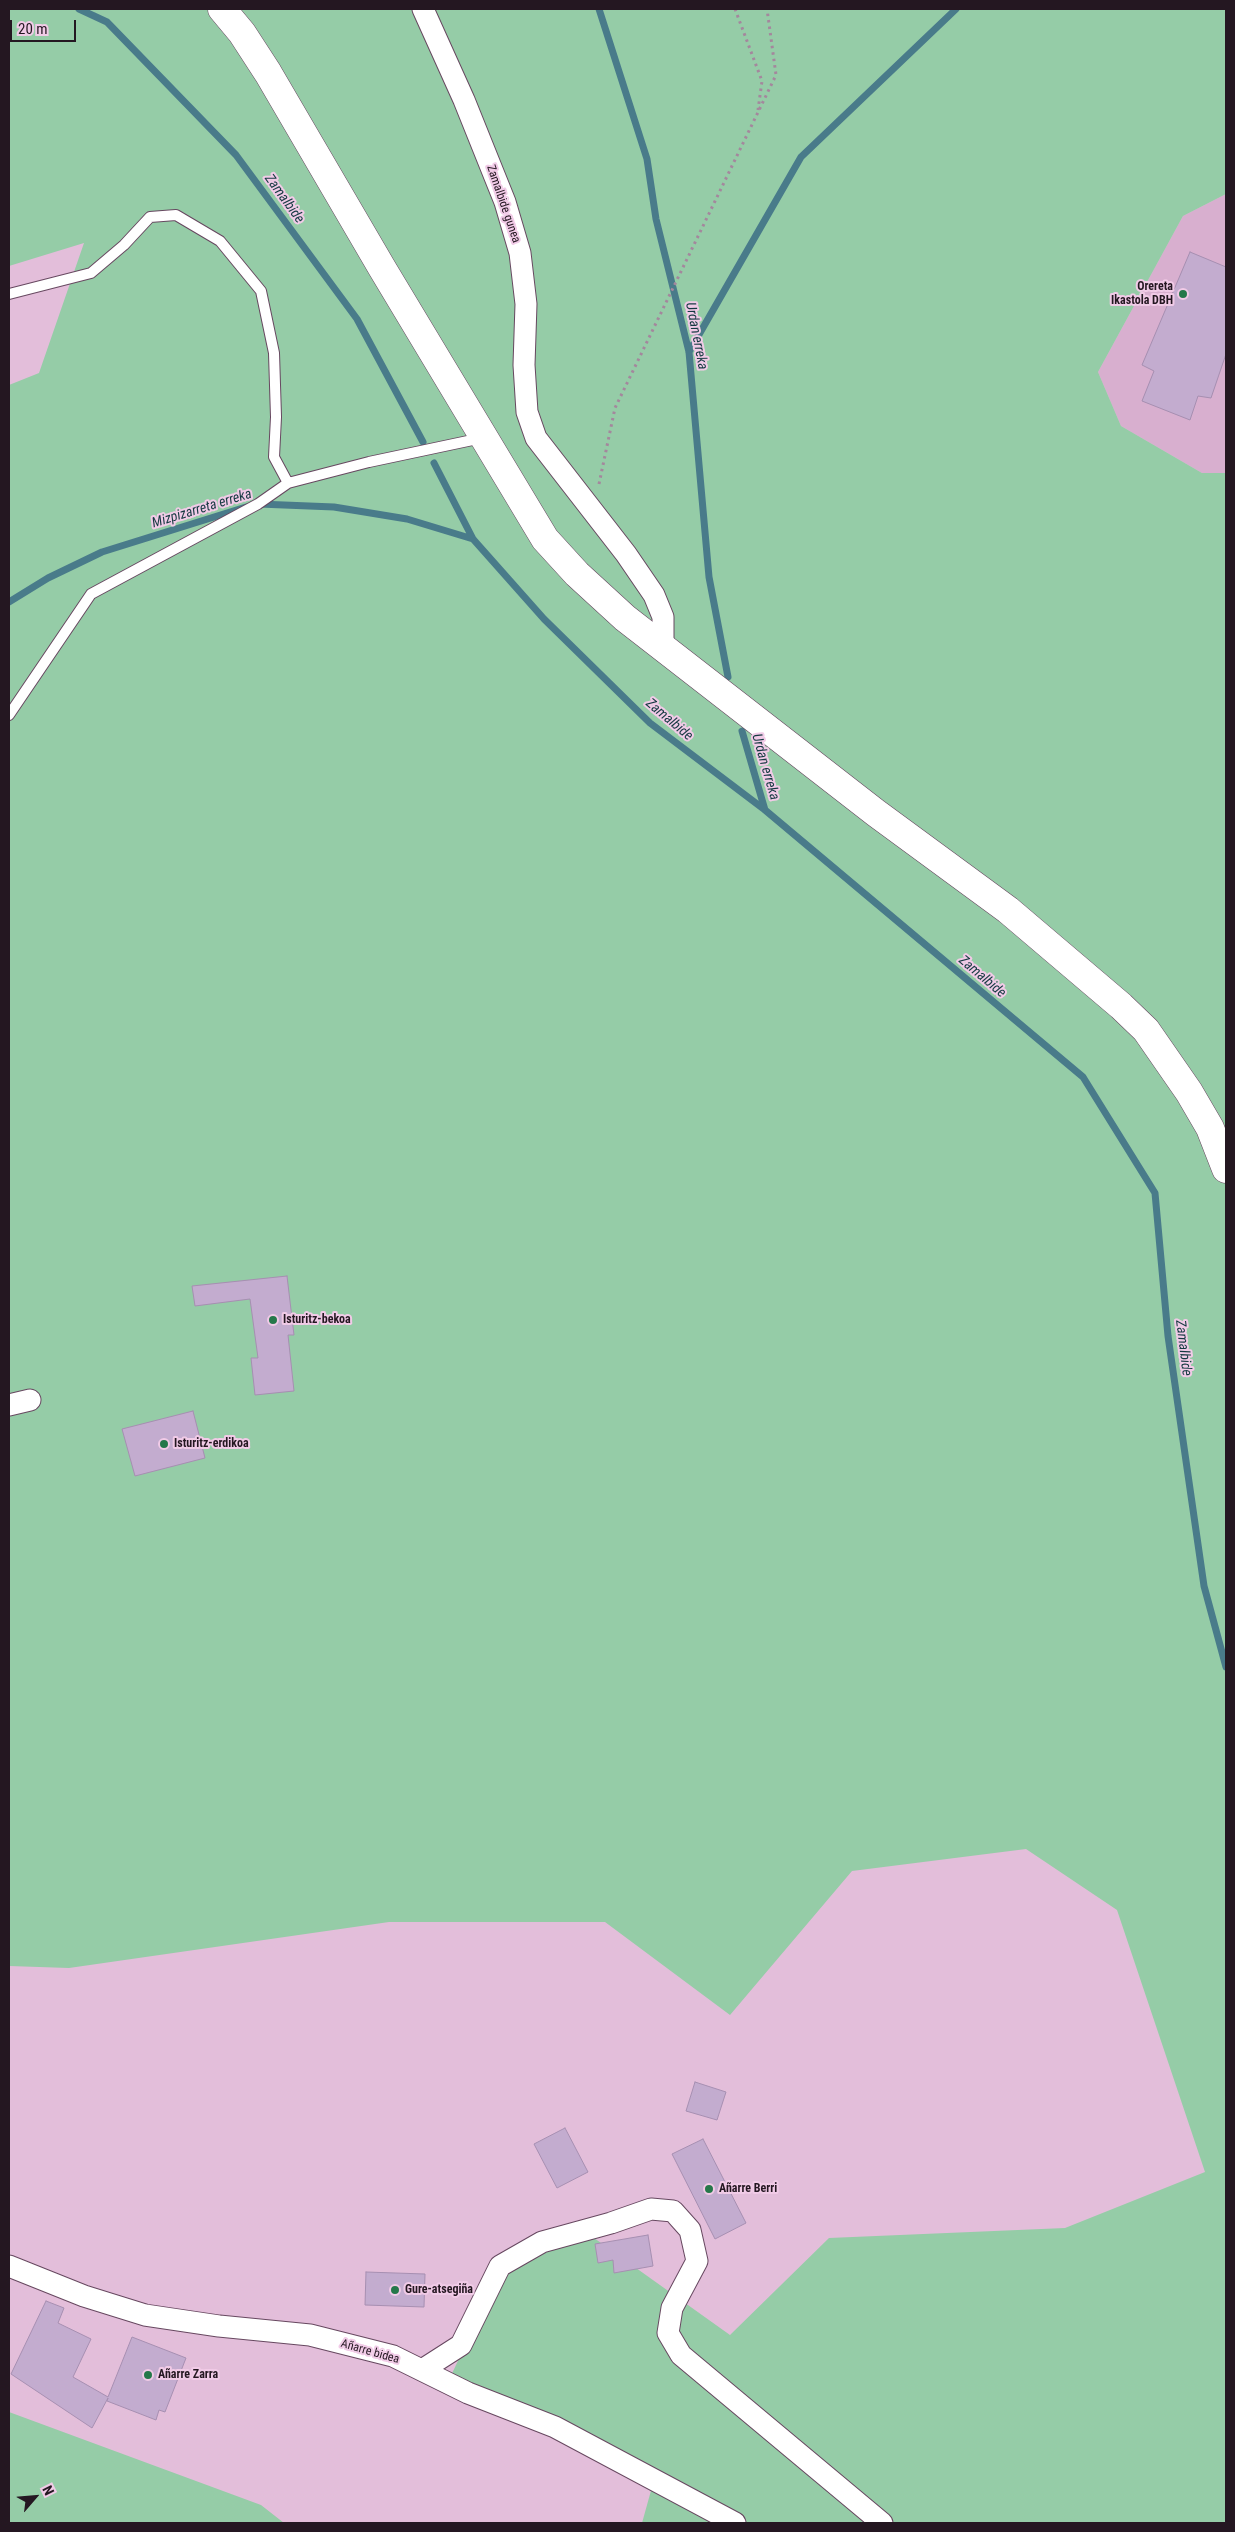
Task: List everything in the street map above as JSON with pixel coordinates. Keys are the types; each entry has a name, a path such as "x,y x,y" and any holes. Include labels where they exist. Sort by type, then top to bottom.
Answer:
{"main road":[{"path":"222,9 242,33 268,73 483,438 545,539 578,574 625,618 876,813 1008,910 1121,1006 1146,1030 1189,1092 1210,1128 1226,1169"}],"street":[{"name":"Zamalbide gunea","path":"423,9 464,100 505,202 520,253 526,304 524,365 528,412 536,438 626,554 654,595 663,617 664,648"},
{"path":"9,1405 30,1400"},
{"path":"422,2370 461,2345 500,2266 542,2242 611,2223 650,2209 673,2211 690,2230 697,2261 672,2308 668,2333 680,2355 882,2523"},
{"name":"Añarre bidea","path":"9,2266 84,2296 145,2315 219,2326 310,2335 393,2356 468,2392 555,2428 734,2523"}],"lane":[{"path":"9,294 91,273 124,245 150,217 176,215 220,241 261,291 274,353 276,417 274,457 288,483"},
{"path":"9,715 91,594 258,504 288,483 414,452 483,438"}],"path":[{"path":"735,9 762,81 757,114"},
{"path":"594,512 615,408 776,75 767,9"}],"shaded area":[{"name":"Orereta Ikastola DBH","path":"1226,194 1226,473 1202,473 1121,426 1098,372 1183,216"}],"green space":[{"path":"9,9 1226,9 1226,194 1183,216 1098,372 1121,426 1202,473 1226,473 1226,2523 642,2523 652,2487 447,2384 500,2272 580,2228 730,2335 829,2238 1065,2228 1205,2172 1117,1910 1026,1849 852,1871 730,2015 605,1922 389,1922 69,1968 9,1966 9,385 39,373 84,243 9,266"},
{"path":"9,2412 261,2505 284,2523 9,2523"}],"building":[{"path":"1190,252 1226,267 1226,354 1211,398 1198,396 1190,420 1142,401 1154,371 1142,365"},
{"name":"Isturitz-bekoa","path":"287,1276 294,1335 288,1335 294,1391 255,1395 251,1358 258,1358 250,1299 195,1306 192,1286"},
{"name":"Isturitz-erdikoa","path":"193,1411 205,1458 135,1476 122,1429"},
{"path":"695,2082 726,2092 717,2120 686,2111"},
{"path":"565,2128 588,2172 557,2188 534,2144"},
{"name":"Añarre Berri","path":"703,2139 746,2223 715,2239 672,2154"},
{"path":"648,2235 653,2266 614,2273 613,2260 598,2263 595,2244"},
{"name":"Gure-atsegiña","path":"366,2272 425,2274 424,2307 365,2305"},
{"path":"46,2301 64,2308 58,2323 91,2339 73,2377 108,2397 132,2337 186,2358 165,2412 159,2410 156,2420 107,2401 108,2398 92,2428 11,2374"}],"waterway":[{"name":"Zamalbide","path":"79,9 107,22 236,155 357,319 423,442"},
{"name":"Urdan erreka","path":"599,9 647,159 656,219 689,352 709,577 728,677"},
{"path":"689,352 801,157 956,9"},
{"name":"Zamalbide","path":"434,463 473,539 544,619 650,723 765,810 1083,1077 1155,1193 1168,1336 1204,1586 1226,1667"},
{"name":"Mizpizarreta erreka","path":"259,504 334,507 407,519 473,539"},
{"name":"Mizpizarreta erreka","path":"9,602 48,578 102,552 246,507"},
{"name":"Urdan erreka","path":"742,731 765,810"}],"place":[{"name":"Orereta Ikastola DBH","path":"1183,294"},
{"name":"Isturitz-bekoa","path":"273,1320"},
{"name":"Isturitz-erdikoa","path":"164,1444"},
{"name":"Añarre Berri","path":"709,2189"},
{"name":"Gure-atsegiña","path":"395,2290"},
{"name":"Añarre Zarra","path":"148,2375"}]}
